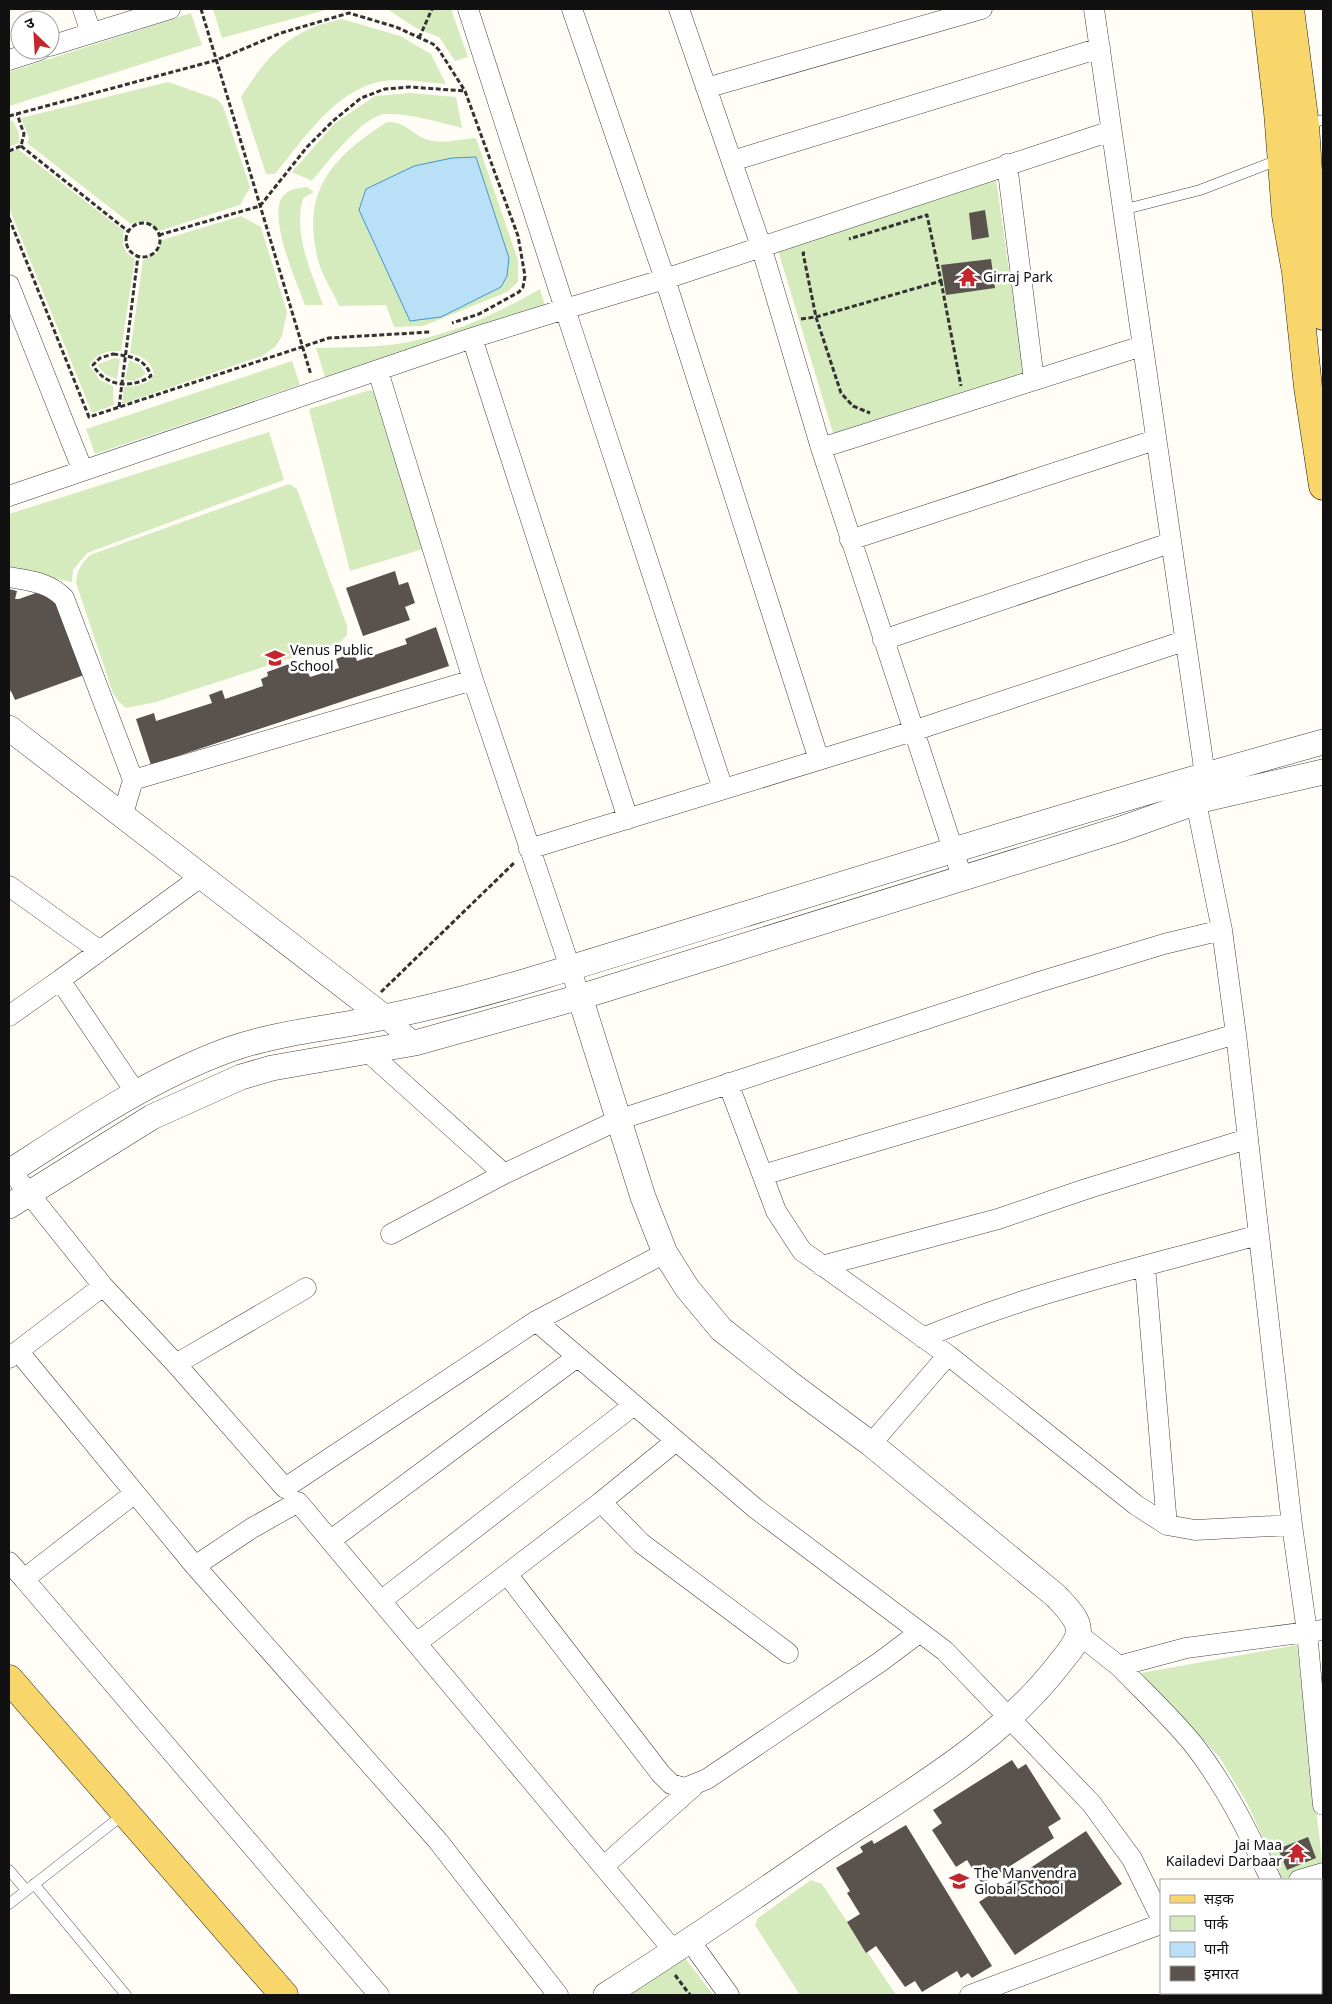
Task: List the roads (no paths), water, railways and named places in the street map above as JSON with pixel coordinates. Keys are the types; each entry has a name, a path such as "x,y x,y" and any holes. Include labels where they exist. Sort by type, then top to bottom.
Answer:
{"main road":[{"path":"1266,9 1278,112 1281,159 1307,210"},
{"path":"1290,9 1314,123 1307,210 1312,268 1316,386 1323,486"},
{"path":"1312,268 1323,316"},
{"path":"9,1679 124,1814 284,1995"}],"street":[{"path":"83,9 92,32"},
{"path":"60,43 170,9"},
{"path":"468,9 723,789"},
{"path":"572,9 665,279 819,760"},
{"path":"679,9 761,246 850,540 962,877"},
{"path":"706,88 982,9"},
{"path":"1094,9 1184,641 1205,775"},
{"path":"732,162 1100,48"},
{"path":"9,496 472,338 665,279 1111,131"},
{"path":"1007,164 1034,380"},
{"path":"9,285 83,471"},
{"path":"472,338 628,819"},
{"path":"821,448 1142,346"},
{"path":"378,371 473,680 529,849 571,967 643,1197 665,1253 687,1288 721,1329 871,1444 1056,1596 1070,1610 1077,1623 1078,1634 1072,1647 1056,1668 1010,1717 951,1763 670,1958 606,1995"},
{"path":"850,540 1155,440"},
{"path":"883,640 1170,543"},
{"path":"9,577 42,583 56,589 64,598 133,780 123,814"},
{"path":"529,849 912,731 1184,641"},
{"path":"133,780 473,680"},
{"path":"9,728 377,1011 415,1043"},
{"path":"729,1995 670,1958 604,1866 331,1540 176,1364 104,1286 18,1200 10,1172 136,1092 195,1063 252,1042 377,1011 571,967 953,850 1323,742"},
{"path":"18,1200 152,1117 241,1076 272,1068 366,1050 415,1043 580,997 1121,829 1196,802 1323,772"},
{"path":"1196,802 1222,930 1236,1034 1292,1525 1315,1631 1323,1805"},
{"path":"9,1016 202,876"},
{"path":"9,886 100,951"},
{"path":"391,1234 504,1174 618,1120 1057,976 1164,944 1222,930"},
{"path":"60,980 136,1092"},
{"path":"763,1175 1236,1034"},
{"path":"366,1050 504,1174"},
{"path":"728,1083 776,1211 802,1251 948,1355 1136,1505 1167,1525 1195,1530 1292,1525"},
{"path":"822,1266 998,1219 1086,1189 1247,1139"},
{"path":"923,1338 970,1318 1014,1303 1102,1276 1145,1266 1258,1234"},
{"path":"195,1566 252,1528 292,1495 536,1321 665,1253"},
{"path":"1145,1266 1167,1525"},
{"path":"104,1286 13,1355 135,1493 195,1566 438,1841 558,1995"},
{"path":"176,1364 306,1288"},
{"path":"536,1321 755,1508 945,1650 1091,1803 1132,1859 1160,1916"},
{"path":"871,1444 948,1355"},
{"path":"331,1540 577,1357"},
{"path":"382,1600 634,1405"},
{"path":"418,1642 601,1502 676,1441"},
{"path":"24,1579 135,1493"},
{"path":"601,1502 641,1543 788,1653"},
{"path":"9,1562 379,1995"},
{"path":"507,1574 661,1774 678,1787 693,1787"},
{"path":"1119,1666 1186,1648 1315,1631"},
{"path":"604,1866 693,1787 857,1678 920,1632"},
{"path":"1078,1634 1119,1666 1174,1723 1215,1775 1241,1817 1271,1879"},
{"path":"1302,1879 1323,1872"},
{"path":"970,1995 1160,1924"}],"lane":[{"path":"1122,210 1200,190 1281,159"},
{"path":"9,1904 124,1814"},
{"path":"9,1870 30,1887 126,1995"}],"water":[{"path":"476,157 509,258 507,276 501,287 441,317 410,321 359,210 366,189 414,166 452,158"}],"place":[{"name":"Girraj Park","path":"968,277"},
{"name":"Venus Public School","path":"275,658"},
{"name":"Jai Maa Kailadevi Darbaar","path":"1297,1853"},
{"name":"The Manvendra Global School","path":"959,1881"}]}
